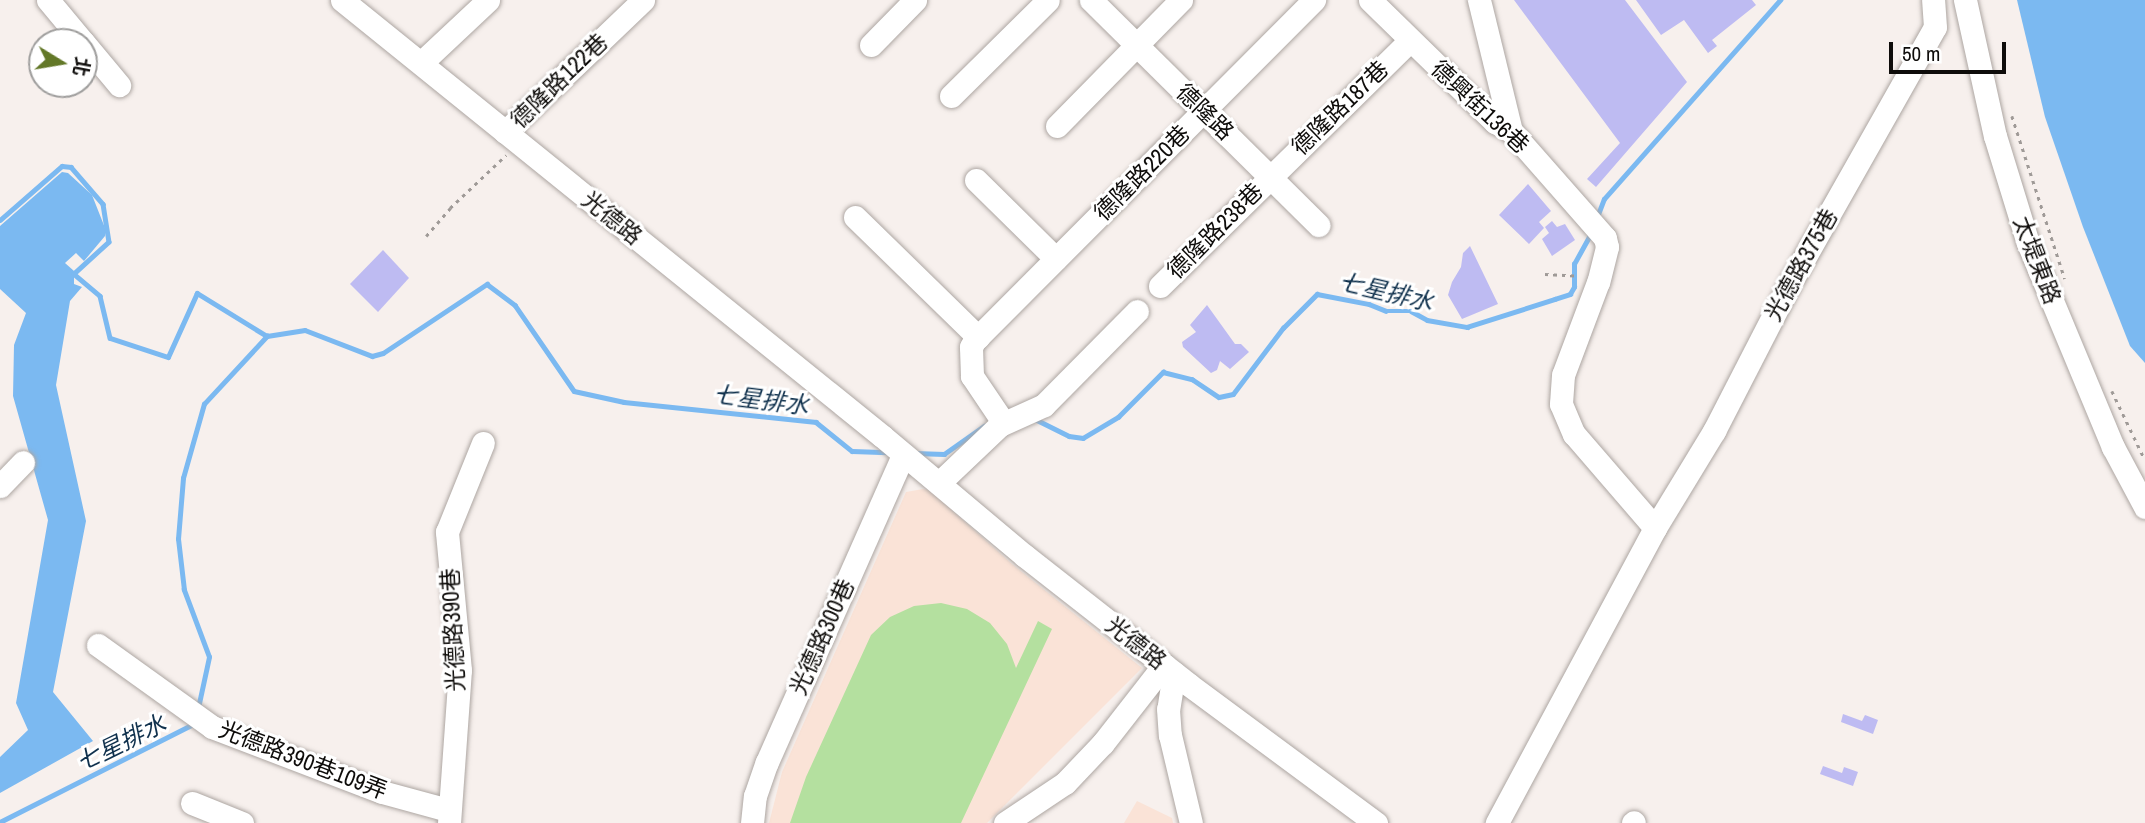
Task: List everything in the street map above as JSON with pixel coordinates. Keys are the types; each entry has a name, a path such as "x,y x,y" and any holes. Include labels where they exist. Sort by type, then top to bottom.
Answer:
{"street":[{"path":"48,0 71,28"},
{"path":"421,63 488,0"},
{"name":"德隆路122巷","path":"512,138 643,0"},
{"path":"871,45 915,0"},
{"path":"951,96 1048,0"},
{"name":"德隆路","path":"1091,0 1318,225"},
{"path":"1057,126 1181,0"},
{"name":"德隆路220巷","path":"978,337 1314,0"},
{"name":"德興街136巷","path":"1370,0 1409,41 1495,122 1511,131 1593,223 1607,247 1598,282 1569,353 1560,390 1561,404 1574,434 1655,528"},
{"path":"1479,0 1511,131"},
{"name":"光德路375巷","path":"1497,823 1655,528 1714,431 1789,285 1936,27 1933,0"},
{"name":"太堤東路","path":"1965,0 1995,136 2028,243 2113,446 2145,507"},
{"name":"光德路","path":"347,1 512,138 882,436 1025,556 1169,669 1376,823"},
{"name":"德隆路187巷","path":"1270,175 1409,41"},
{"path":"98,60 119,85"},
{"name":"德隆路238巷","path":"1160,286 1270,175"},
{"path":"975,180 1056,259"},
{"path":"856,217 978,337 971,347 972,376 1005,414"},
{"path":"939,483 1005,414 1044,405 1137,311"},
{"name":"光德路390巷","path":"449,816 460,670 447,532 483,443"},
{"name":"光德路300巷","path":"752,823 755,796 767,762 903,455"},
{"path":"0,486 23,462"},
{"name":"光德路390巷109弄","path":"98,645 197,716 382,792 449,816"},
{"path":"1005,823 1065,783 1169,669"},
{"path":"1169,669 1170,735 1191,823"},
{"path":"192,803 242,823"}],"path":[{"path":"2009,107 2065,279"},
{"path":"426,236 512,138"},
{"path":"1545,274 1589,278"},
{"path":"2112,390 2145,460"}],"shaded area":[{"path":"929,490 1012,564 1142,668 987,823 769,823 782,772 906,492"},
{"path":"1137,801 1172,818 1173,823 1124,823"}],"green space":[{"path":"941,603 967,609 990,623 1007,644 1016,668 1038,621 1052,629 961,823 790,823 806,777 871,635 890,617 914,606"}],"water":[{"path":"2017,0 2145,0 2145,363 2130,346 2083,227 2045,117"},
{"path":"62,172 68,173 92,195 105,228 105,236 84,261 76,253 65,263 74,271 74,284 82,287 70,301 56,385 86,521 53,692 93,741 0,793 0,757 28,730 16,703 48,520 13,396 14,345 26,313 0,289 0,226"}],"building":[{"path":"1514,0 1625,0 1687,82 1596,187 1587,179 1620,143"},
{"path":"1636,0 1752,0 1756,5 1712,40 1717,46 1708,53 1684,20 1661,35"},
{"path":"1528,184 1551,211 1539,222 1544,228 1529,244 1499,215"},
{"path":"1552,221 1557,227 1565,224 1575,240 1552,256 1542,239 1549,233 1545,227"},
{"path":"1470,246 1498,304 1462,319 1448,295 1461,267 1463,253"},
{"path":"383,250 409,278 378,312 350,284"},
{"path":"1207,305 1235,344 1241,344 1249,352 1230,369 1220,361 1217,370 1211,373 1183,347 1182,342 1196,332 1190,325"},
{"path":"1843,714 1862,721 1865,715 1878,720 1873,734 1841,722"},
{"path":"1823,766 1842,773 1844,767 1858,772 1853,786 1820,774"}],"waterway":[{"name":"七星排水","path":"1597,217 1604,199 1780,0"},
{"path":"0,220 62,166 71,167 103,204 109,242 74,274 100,296 110,338 168,357 197,293 267,336"},
{"name":"七星排水","path":"1033,418 1069,436 1083,438 1118,417 1163,372 1192,379 1219,397 1233,394 1283,328 1317,294 1369,304 1386,311 1411,311 1427,320 1467,327 1555,299 1570,294 1574,287 1574,264 1592,232"},
{"name":"七星排水","path":"198,708 209,657 184,590 178,539 183,478 204,404 267,336 305,330 372,356 383,353 487,284 515,305 574,391 624,402 816,422 852,451 888,452"},
{"name":"七星排水","path":"914,453 944,454 984,426"},
{"name":"七星排水","path":"0,822 195,723"}]}
